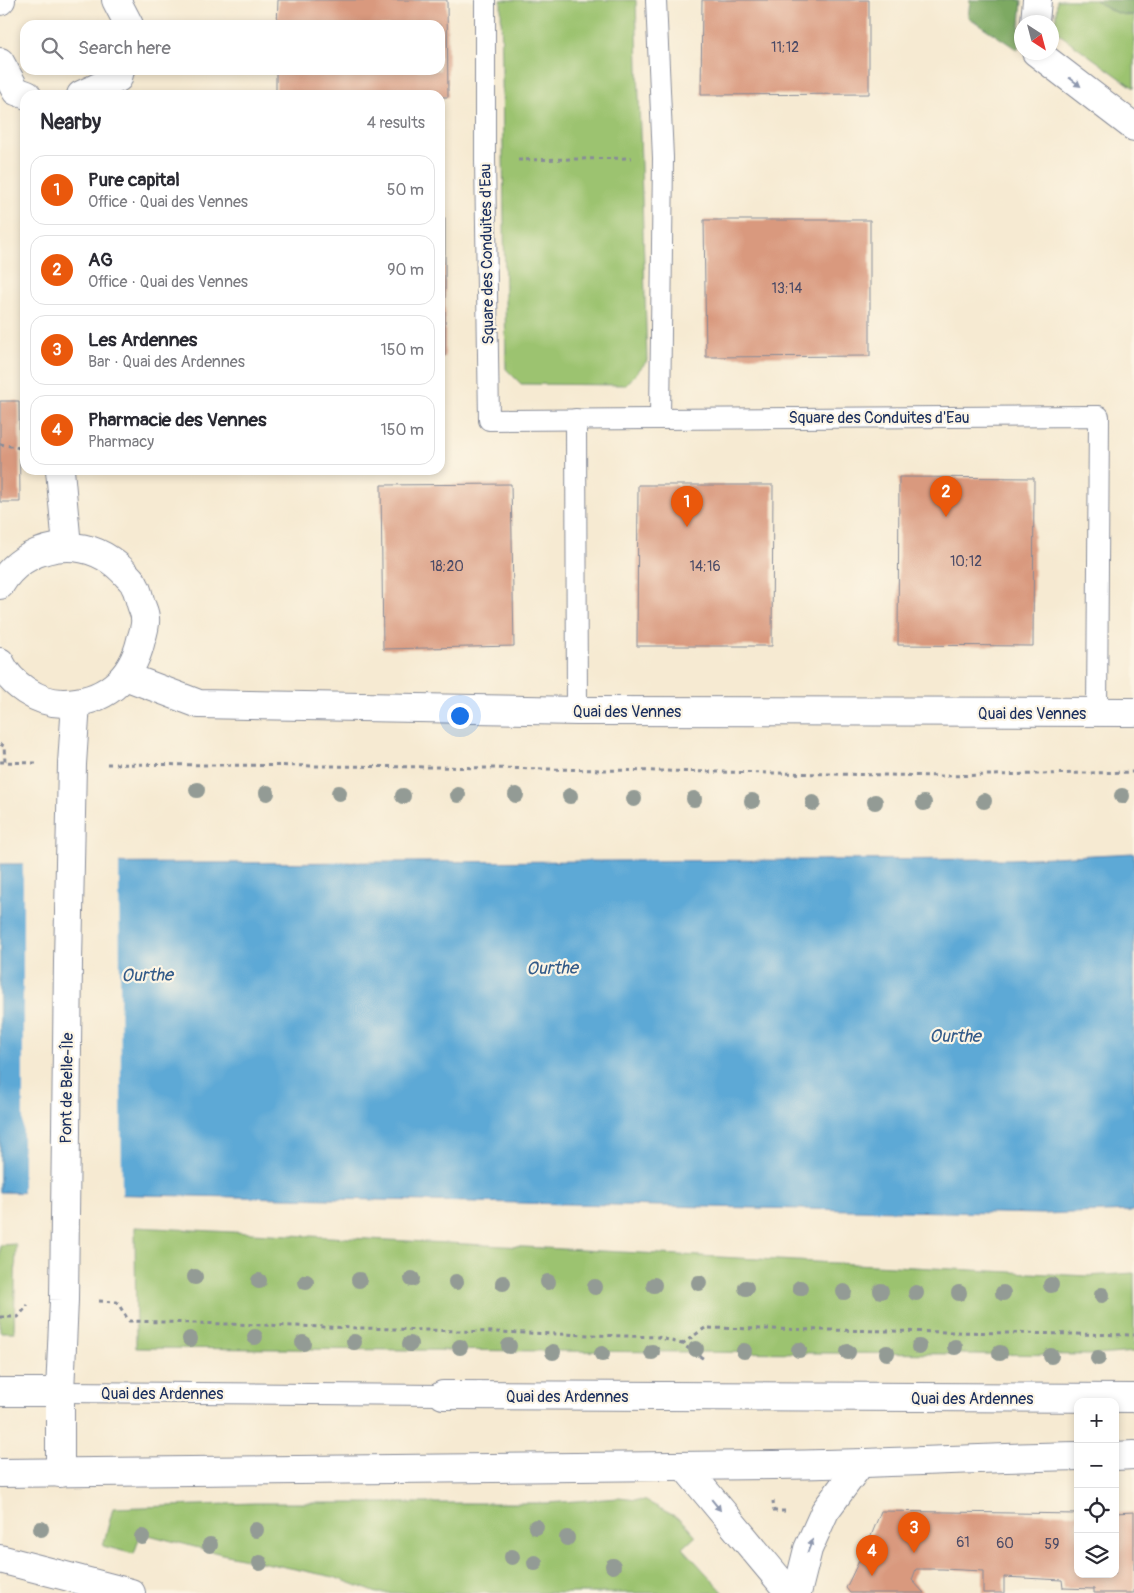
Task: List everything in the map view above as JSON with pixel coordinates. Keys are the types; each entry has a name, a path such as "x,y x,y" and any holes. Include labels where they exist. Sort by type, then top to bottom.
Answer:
{"street":[{"path":"116,0 126,20"},
{"path":"1036,15 1037,0"},
{"path":"1046,60 1134,127"},
{"path":"0,62 16,91 20,92"},
{"path":"92,90 118,78 119,75"},
{"path":"60,475 67,546"},
{"path":"0,585 4,578 25,559 40,551 67,546 88,549 112,560 135,584 146,619 139,651 125,676 116,686 103,695 76,703 58,703 31,695 2,670"},
{"name":"Quai des Vennes","path":"125,676 199,704 577,711 1097,714 1134,712"},
{"name":"Pont de Belle-Île","path":"60,1473 72,764 76,703"},
{"name":"Quai des Ardennes","path":"0,1392 60,1392"},
{"name":"Quai des Ardennes","path":"443,1395 1134,1398"},
{"path":"1119,1456 1134,1455"},
{"path":"0,1473 685,1467 860,1464 1074,1456"},
{"path":"797,1593 808,1550 824,1511 860,1464"},
{"path":"685,1467 790,1593"},
{"path":"0,1559 131,1593"}],"lane":[{"name":"Square des Conduites d'Eau","path":"485,0 488,420 1099,416 1097,714"},
{"path":"656,0 663,158 660,418"},
{"path":"576,419 577,711"},
{"name":"Quai des Ardennes","path":"60,1392 443,1395"}],"path":[{"path":"485,160 663,158"},
{"path":"0,444 20,448"},
{"path":"0,744 4,746 5,762"},
{"path":"151,764 452,767 944,776 1134,772"},
{"path":"64,1300 117,1302 128,1321 658,1337 682,1344 711,1364"},
{"path":"682,1344 705,1328 1134,1335"},
{"path":"720,1510 824,1511"}],"green space":[{"path":"501,0 636,0 647,361 626,385 521,384 506,369"},
{"path":"970,0 1022,0 1021,15 1014,15 1014,47 968,17"},
{"path":"1057,0 1096,0 1109,10 1127,16 1134,15 1134,88 1059,34 1059,15 1056,15"},
{"path":"1096,0 1134,0 1134,15 1114,11"},
{"path":"135,1227 1088,1276 1134,1273 1134,1352 1097,1355 136,1348"},
{"path":"16,1244 14,1332 0,1332 0,1245"},
{"path":"619,1498 646,1501 682,1520 696,1536 683,1548 724,1593 377,1593 334,1577 222,1554 141,1533 134,1554 103,1546 113,1508 255,1503 547,1503"}],"water":[{"name":"Ourthe","path":"1134,853 1134,1211 1042,1214 0,1192 0,864 1011,859"}],"pier":[{"path":"119,861 122,1197 23,1195 23,862"}],"building":[{"path":"278,0 447,0 448,97 445,97 445,90 276,90 276,75 445,75 445,20 277,20"},
{"path":"702,0 869,0 869,94 701,95"},
{"path":"704,220 870,220 870,356 706,357"},
{"path":"0,401 19,401 20,502 0,502"},
{"path":"899,477 1034,478 1033,646 898,645"},
{"path":"511,484 514,646 383,649 381,485"},
{"path":"638,485 773,485 772,646 637,646"},
{"path":"881,1511 1074,1514 1074,1578 1119,1578 1119,1513 1134,1512 1134,1593 1094,1593 1094,1589 1063,1588 1062,1580 1004,1577 1004,1593 983,1593 983,1571 916,1569 912,1580 924,1593 850,1593 846,1588"}],"place":[{"name":"AG","path":"946,517"},
{"name":"Pure capital","path":"687,527"},
{"name":"Les Ardennes","path":"914,1553"},
{"name":"Pharmacie des Vennes","path":"872,1576"}]}
